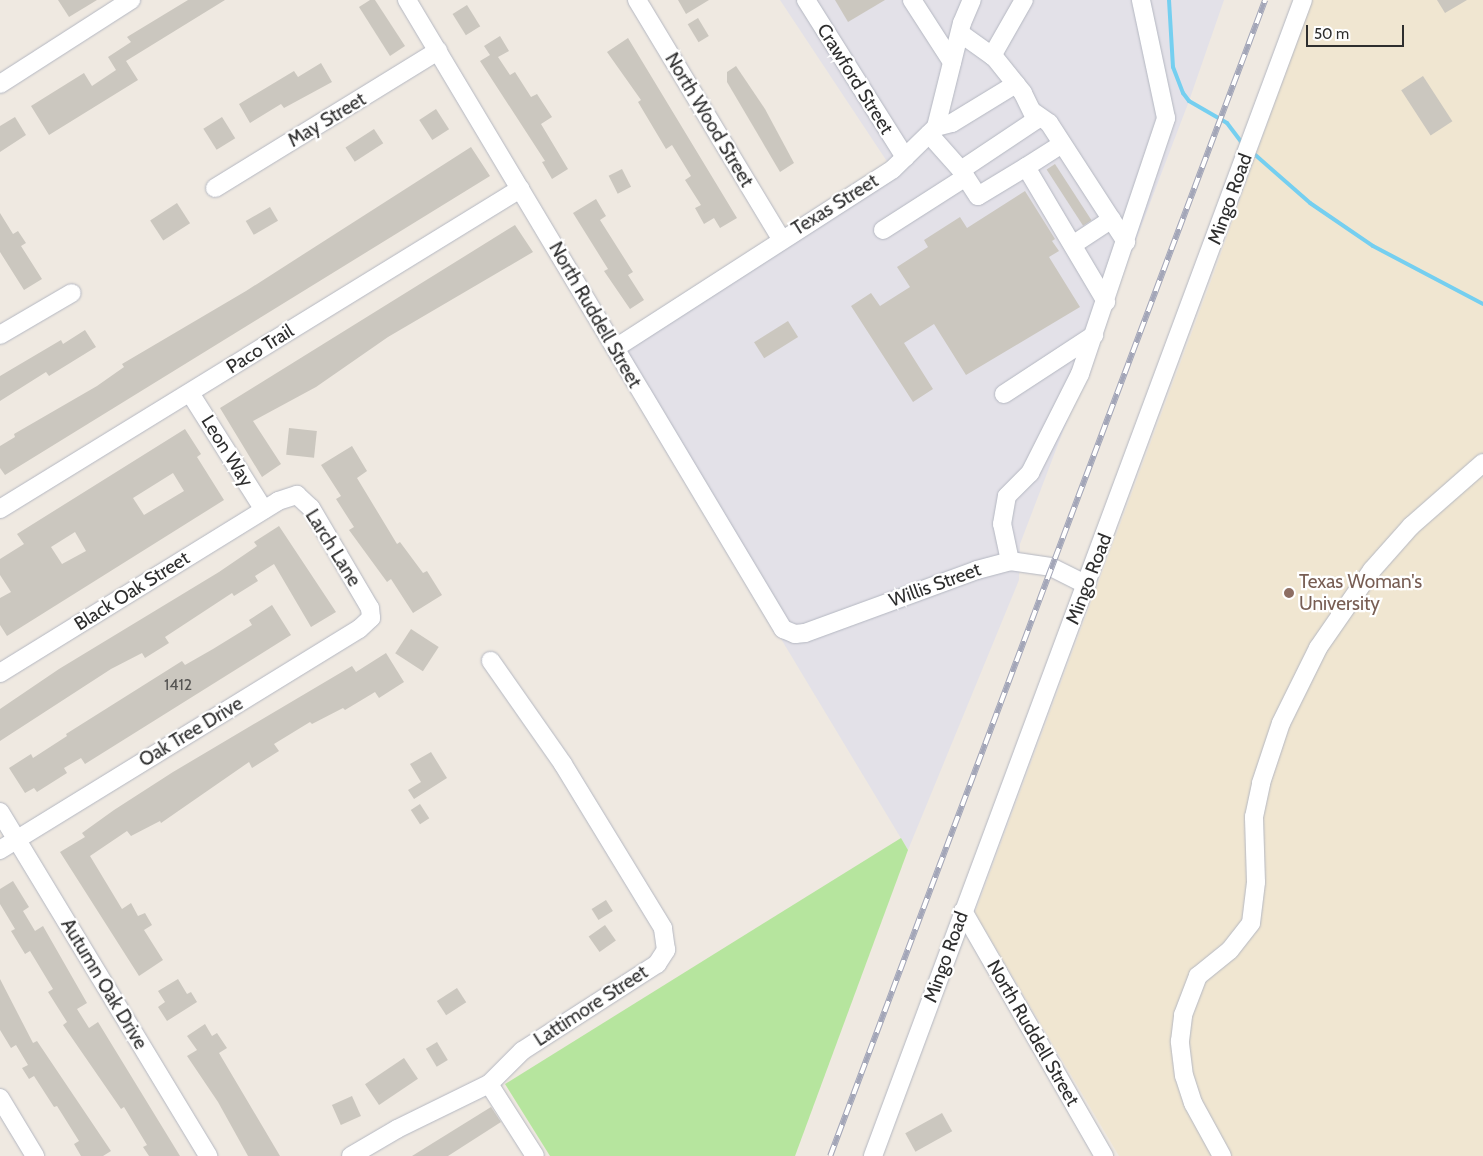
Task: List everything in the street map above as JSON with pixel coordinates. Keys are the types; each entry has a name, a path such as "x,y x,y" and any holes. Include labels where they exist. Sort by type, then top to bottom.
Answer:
{"street":[{"path":"0,84 131,0"},
{"name":"North Ruddell Street","path":"407,0 617,347 722,530 784,629"},
{"name":"North Wood Street","path":"637,0 781,239"},
{"name":"Crawford Street","path":"806,0 904,157"},
{"path":"912,0 952,62"},
{"path":"932,130 960,33 972,0"},
{"path":"1010,562 1002,524 1007,496 1030,473 1080,374 1106,302 1166,118 1141,0"},
{"name":"Mingo Road","path":"873,1156 963,910 1087,585 1303,0"},
{"path":"992,56 1022,1"},
{"path":"883,230 1036,120 1016,84 992,56 960,33"},
{"name":"May Street","path":"215,188 438,52"},
{"path":"932,130 952,123 1016,84"},
{"path":"1032,111 1049,123 1126,242"},
{"path":"932,130 978,196 1062,144"},
{"name":"Texas Street","path":"617,347 781,239 893,169 932,130"},
{"path":"1026,167 1074,244 1106,302"},
{"name":"Paco Trail","path":"0,509 520,189"},
{"path":"1074,244 1112,219"},
{"path":"2,328 72,293"},
{"path":"1004,394 1094,335"},
{"name":"Leon Way","path":"190,393 264,510"},
{"path":"1222,1156 1193,1104 1184,1076 1180,1041 1183,1015 1198,976 1230,950 1251,924 1256,882 1254,817 1261,782 1281,723 1318,648 1372,570 1411,526 1483,463"},
{"name":"Larch Lane","path":"264,510 297,496 311,508 370,608"},
{"name":"Black Oak Street","path":"0,673 264,510"},
{"name":"Willis Street","path":"784,629 795,634 805,633 977,570 1010,562 1051,567 1087,585"},
{"name":"Oak Tree Drive","path":"0,850 359,629 371,618 370,608"},
{"name":"Lattimore Street","path":"351,1156 397,1129 489,1084 522,1051 657,964 667,943 663,928 563,764 492,661"},
{"name":"Autumn Oak Drive","path":"0,812 208,1156"},
{"name":"North Ruddell Street","path":"963,910 1104,1156"},
{"path":"489,1084 536,1156"},
{"path":"0,1098 35,1156"}],"shaded area":[{"path":"780,0 1224,0 1189,101 1020,544 1019,580 908,850 608,351 892,169"},
{"name":"Texas Woman's University","path":"1311,0 1483,0 1483,1156 1119,1156 975,913 1214,273"}],"green space":[{"path":"901,838 908,850 795,1156 550,1156 505,1084"}],"building":[{"path":"58,0 97,0 69,17"},
{"path":"188,0 225,0 126,61 138,80 49,135 31,106 84,73 92,86 116,70 108,57 131,42 127,37"},
{"path":"370,0 375,0 405,46 390,56 359,7"},
{"path":"678,0 709,0 686,14"},
{"path":"835,0 885,0 848,22"},
{"path":"1437,0 1467,0 1445,13"},
{"path":"467,5 480,26 466,35 453,14"},
{"path":"698,18 709,36 699,42 688,24"},
{"path":"500,36 509,51 498,57 510,75 515,72 531,97 537,94 552,117 541,124 568,169 552,179 542,162 545,161 480,61 490,55 484,46"},
{"path":"628,38 737,218 720,228 714,218 704,224 695,208 701,205 685,180 691,176 672,145 666,149 638,102 641,100 607,52"},
{"path":"321,63 332,82 284,108 281,104 250,123 239,104 294,71 298,77"},
{"path":"736,66 765,109 794,163 780,172 727,82 727,72"},
{"path":"1423,76 1452,121 1431,135 1401,90"},
{"path":"436,109 449,129 432,140 419,120"},
{"path":"15,117 26,135 0,152 0,126"},
{"path":"222,117 235,138 217,150 203,129"},
{"path":"374,129 383,143 355,162 345,148"},
{"path":"471,147 490,176 5,475 0,468 0,446 15,437 14,434 97,386 124,367 122,364 246,291"},
{"path":"1055,164 1091,220 1083,226 1047,169"},
{"path":"622,169 631,187 618,194 609,176"},
{"path":"1025,191 1055,239 1052,241 1059,251 1049,257 1080,307 966,375 934,324 904,343 933,389 913,402 851,306 871,293 880,306 910,287 897,267 928,247 924,240 960,217 967,228"},
{"path":"596,199 606,216 600,220 633,272 628,275 644,300 630,309 604,271 608,269 573,213"},
{"path":"177,203 190,223 163,241 150,220"},
{"path":"270,207 278,221 254,235 246,221"},
{"path":"0,213 13,234 18,231 26,243 21,246 42,279 24,290 0,252"},
{"path":"515,225 533,252 388,337 316,387 253,421 281,464 262,477 220,408"},
{"path":"788,321 798,337 764,358 754,342"},
{"path":"85,330 96,347 49,376 46,372 0,401 0,376 61,340 63,344"},
{"path":"289,428 317,431 314,458 286,455"},
{"path":"185,429 201,454 197,457 224,500 7,636 0,625 0,598 11,592 0,575 0,559 24,544 17,534","holes":["173,473 184,491 144,515 133,498","75,532 86,551 62,564 51,547"]},
{"path":"352,446 367,471 357,478 397,544 400,542 423,573 427,571 442,595 413,613 391,579 387,582 349,530 354,527 336,499 341,496 321,465"},
{"path":"279,526 336,612 311,627 274,564 255,576 258,581 234,596 232,593 165,637 169,643 145,658 142,653 111,669 0,741 0,709 59,669 219,572 257,546 254,542"},
{"path":"272,605 291,635 85,764 81,758 64,768 67,773 37,792 34,788 25,793 9,768 31,754 33,758 67,736 66,734 182,661 185,665 252,625 249,620"},
{"path":"411,629 439,647 423,671 395,653"},
{"path":"386,653 404,682 379,698 375,692 345,710 343,708 312,724 310,722 274,744 279,751 252,768 249,762 161,823 160,821 131,836 127,831 90,856 122,909 131,903 138,916 145,913 152,925 144,930 163,960 139,976 60,852 85,837 82,833 114,810 173,772 352,666 356,672"},
{"path":"431,752 447,778 414,799 408,790 421,782 410,764"},
{"path":"420,804 429,818 420,824 411,810"},
{"path":"13,881 29,907 23,911 35,931 43,926 87,1003 77,1009 89,1028 98,1022 180,1156 149,1156 143,1147 147,1145 124,1107 121,1109 63,1025 67,1022 48,992 53,989 30,951 25,954 11,931 15,929 0,904 0,889"},
{"path":"606,900 613,911 598,920 592,909"},
{"path":"605,925 616,941 600,952 589,936"},
{"path":"0,979 33,1043 37,1041 111,1151 103,1156 81,1156 74,1144 79,1141 57,1106 54,1107 34,1076 29,1079 22,1068 28,1065 16,1045 11,1048 0,1030"},
{"path":"178,979 187,994 191,992 197,1002 167,1021 158,1007 165,1002 158,991"},
{"path":"457,988 466,1002 446,1015 437,1001"},
{"path":"205,1024 212,1036 217,1033 227,1048 219,1053 280,1156 248,1156 218,1102 187,1056 197,1050 187,1036"},
{"path":"437,1042 448,1060 437,1067 426,1049"},
{"path":"404,1058 418,1079 379,1105 365,1084"},
{"path":"352,1096 361,1116 341,1125 332,1105"},
{"path":"491,1107 501,1122 448,1156 412,1156"},
{"path":"942,1113 952,1131 915,1152 905,1133"}],"waterway":[{"path":"1169,0 1173,67 1183,93 1189,101 1227,123 1243,144"},
{"path":"1252,152 1310,203 1373,246 1483,304"}],"railway":[{"path":"830,1156 1265,0"}],"place":[{"name":"Texas Woman's University","path":"1289,593"}]}
